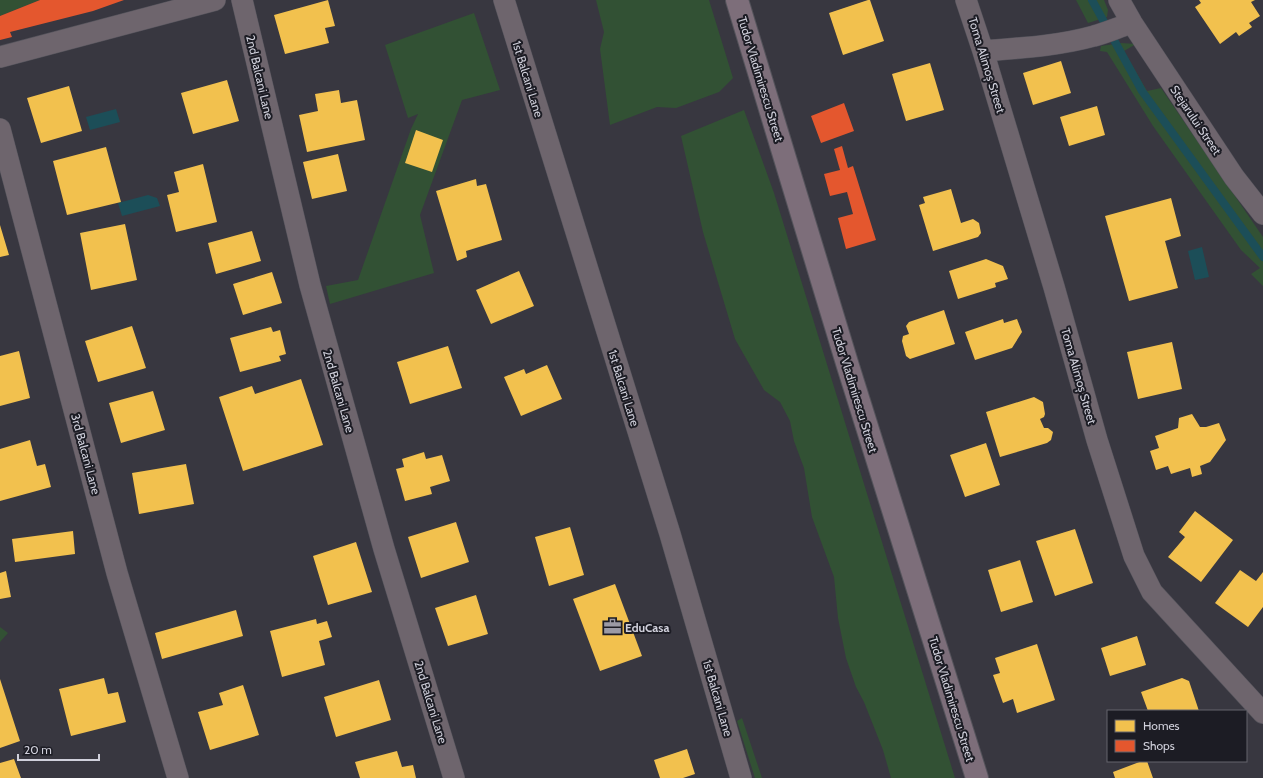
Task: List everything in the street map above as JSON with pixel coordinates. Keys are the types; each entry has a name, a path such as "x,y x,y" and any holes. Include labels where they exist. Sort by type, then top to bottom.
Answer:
{"main road":[{"name":"Tudor Vladimirescu Street","path":"737,0 844,355 977,778"}],"street":[{"path":"0,57 215,0"},
{"name":"2nd Balcani Lane","path":"242,0 310,285 382,542 454,778"},
{"name":"1st Balcani Lane","path":"504,0 670,534 741,778"},
{"name":"Toma Alimoș Street","path":"966,0 983,51 1054,287 1097,440 1134,556 1152,592 1263,712"},
{"name":"Stejarului Street","path":"1119,0 1125,25 1234,177 1263,214"},
{"path":"983,51 1031,47 1093,36 1125,25"},
{"name":"3rd Balcani Lane","path":"0,129 117,573 178,778"}],"green space":[{"path":"0,0 40,0 0,16"},
{"path":"596,0 709,0 733,78 719,92 676,108 657,107 610,125 600,49 604,32"},
{"path":"1076,0 1104,0 1108,10 1107,17 1088,23"},
{"path":"474,13 500,90 462,100 420,215 434,273 330,304 326,286 358,280 411,129 418,114 408,118 385,45"},
{"path":"1121,43 1136,44 1124,51 1147,91 1161,88 1263,237 1263,286 1251,274 1260,268 1241,250 1153,126 1107,52 1100,51 1101,46"},
{"path":"744,110 774,193 955,778 891,778 883,750 864,702 856,687 846,658 838,618 834,577 812,517 804,468 794,441 790,421 780,402 764,390 735,339 703,232 681,136"},
{"path":"0,627 8,633 0,642"},
{"path":"742,718 762,778 755,778 737,721"}],"water":[{"path":"116,109 120,122 90,130 86,117"},
{"path":"148,195 157,198 160,206 122,216 118,203"},
{"path":"1202,247 1209,277 1195,280 1188,251"}],"building: Homes":[{"path":"328,0 335,26 325,28 329,43 285,54 274,15"},
{"path":"870,0 884,41 843,55 829,13"},
{"path":"1199,0 1255,0 1251,2 1260,16 1249,23 1252,27 1239,36 1236,32 1220,44 1195,7 1201,3"},
{"path":"1061,61 1071,93 1033,105 1023,73"},
{"path":"930,63 944,110 906,121 892,74"},
{"path":"227,80 239,121 193,134 181,93"},
{"path":"69,86 82,131 41,143 27,98"},
{"path":"339,90 341,103 357,100 365,140 307,152 299,115 318,111 315,94"},
{"path":"1097,106 1105,135 1069,146 1060,117"},
{"path":"416,130 443,140 432,172 405,163"},
{"path":"106,147 121,202 67,215 53,161"},
{"path":"338,154 347,191 312,199 303,162"},
{"path":"203,164 217,222 176,232 167,195 179,192 174,172"},
{"path":"476,179 477,186 486,184 502,240 466,251 467,257 457,261 436,191"},
{"path":"951,189 961,223 973,219 979,223 981,233 978,237 933,251 919,205 925,203 923,197"},
{"path":"1171,198 1181,236 1165,241 1178,288 1129,301 1105,216"},
{"path":"125,224 137,280 91,290 80,233"},
{"path":"0,225 9,255 0,257"},
{"path":"252,231 261,261 216,274 208,243"},
{"path":"986,259 1003,266 1008,279 995,283 996,287 958,299 949,271"},
{"path":"519,271 534,306 491,324 476,290"},
{"path":"272,272 282,303 243,315 233,284"},
{"path":"944,310 955,344 910,359 906,356 902,341 903,336 909,334 906,326 909,322"},
{"path":"1003,319 1004,323 1017,319 1022,332 1012,348 975,360 965,332"},
{"path":"132,326 146,368 98,382 85,341"},
{"path":"271,327 273,332 280,330 286,354 279,356 281,361 240,372 230,338"},
{"path":"1172,342 1182,389 1138,399 1127,352"},
{"path":"448,346 462,388 410,404 397,362"},
{"path":"19,351 30,398 0,406 0,356"},
{"path":"547,365 562,399 521,416 504,377 524,369 526,374"},
{"path":"301,379 323,445 243,471 219,397 252,386 255,394"},
{"path":"153,391 165,430 121,443 109,403"},
{"path":"1034,397 1043,402 1045,414 1044,417 1040,419 1044,428 1048,428 1053,432 1051,440 1047,443 1000,457 986,412"},
{"path":"1192,414 1200,427 1206,427 1219,423 1226,440 1210,462 1200,466 1202,474 1192,477 1190,468 1171,474 1168,466 1156,470 1150,451 1159,448 1155,436 1178,428 1179,418"},
{"path":"30,440 37,466 45,464 51,487 0,501 0,449"},
{"path":"986,443 1000,485 965,497 950,455"},
{"path":"424,452 426,459 442,455 450,481 430,487 432,494 405,501 396,469 404,467 402,459"},
{"path":"186,464 194,504 139,514 132,473"},
{"path":"1195,511 1233,540 1201,582 1168,557 1185,537 1179,532"},
{"path":"456,522 469,562 421,578 408,537"},
{"path":"570,527 584,575 549,586 535,537"},
{"path":"1075,529 1093,583 1055,596 1036,541"},
{"path":"73,531 75,554 15,562 12,539"},
{"path":"356,542 372,592 328,605 313,556"},
{"path":"1020,560 1033,602 1001,612 988,570"},
{"path":"1240,570 1256,581 1263,572 1263,607 1248,627 1215,603"},
{"path":"6,571 11,597 0,599 0,573"},
{"path":"615,584 642,656 600,671 573,599"},
{"path":"476,595 488,634 448,646 435,608"},
{"path":"236,610 243,636 162,659 155,633"},
{"path":"316,619 317,624 327,621 332,637 319,641 325,665 282,677 270,631"},
{"path":"1137,636 1146,665 1110,676 1101,648"},
{"path":"1037,644 1055,700 1017,713 1013,699 1003,703 993,675 1000,673 995,658"},
{"path":"104,678 108,694 118,692 126,722 71,736 59,689"},
{"path":"1182,678 1189,681 1199,710 1148,710 1141,692"},
{"path":"0,679 20,741 0,748"},
{"path":"379,680 391,720 336,737 324,697"},
{"path":"243,685 259,735 210,750 198,712 223,705 219,693"},
{"path":"687,749 695,774 683,778 660,778 654,760"},
{"path":"397,751 402,767 413,765 416,778 360,778 355,762"},
{"path":"14,759 21,778 0,778 0,763"},
{"path":"1139,762 1147,762 1153,778 1115,778 1113,772"}],"building: Shops":[{"path":"40,0 124,0 93,11 10,32 12,37 0,40 0,16"},
{"path":"844,103 854,131 821,143 811,116"},
{"path":"842,146 848,168 853,166 876,240 846,249 838,218 853,214 847,192 830,196 824,174 840,170 834,149"}],"waterway":[{"path":"1092,0 1142,91 1263,257"}],"place":[{"name":"EduCasa","path":"612,627"}]}
